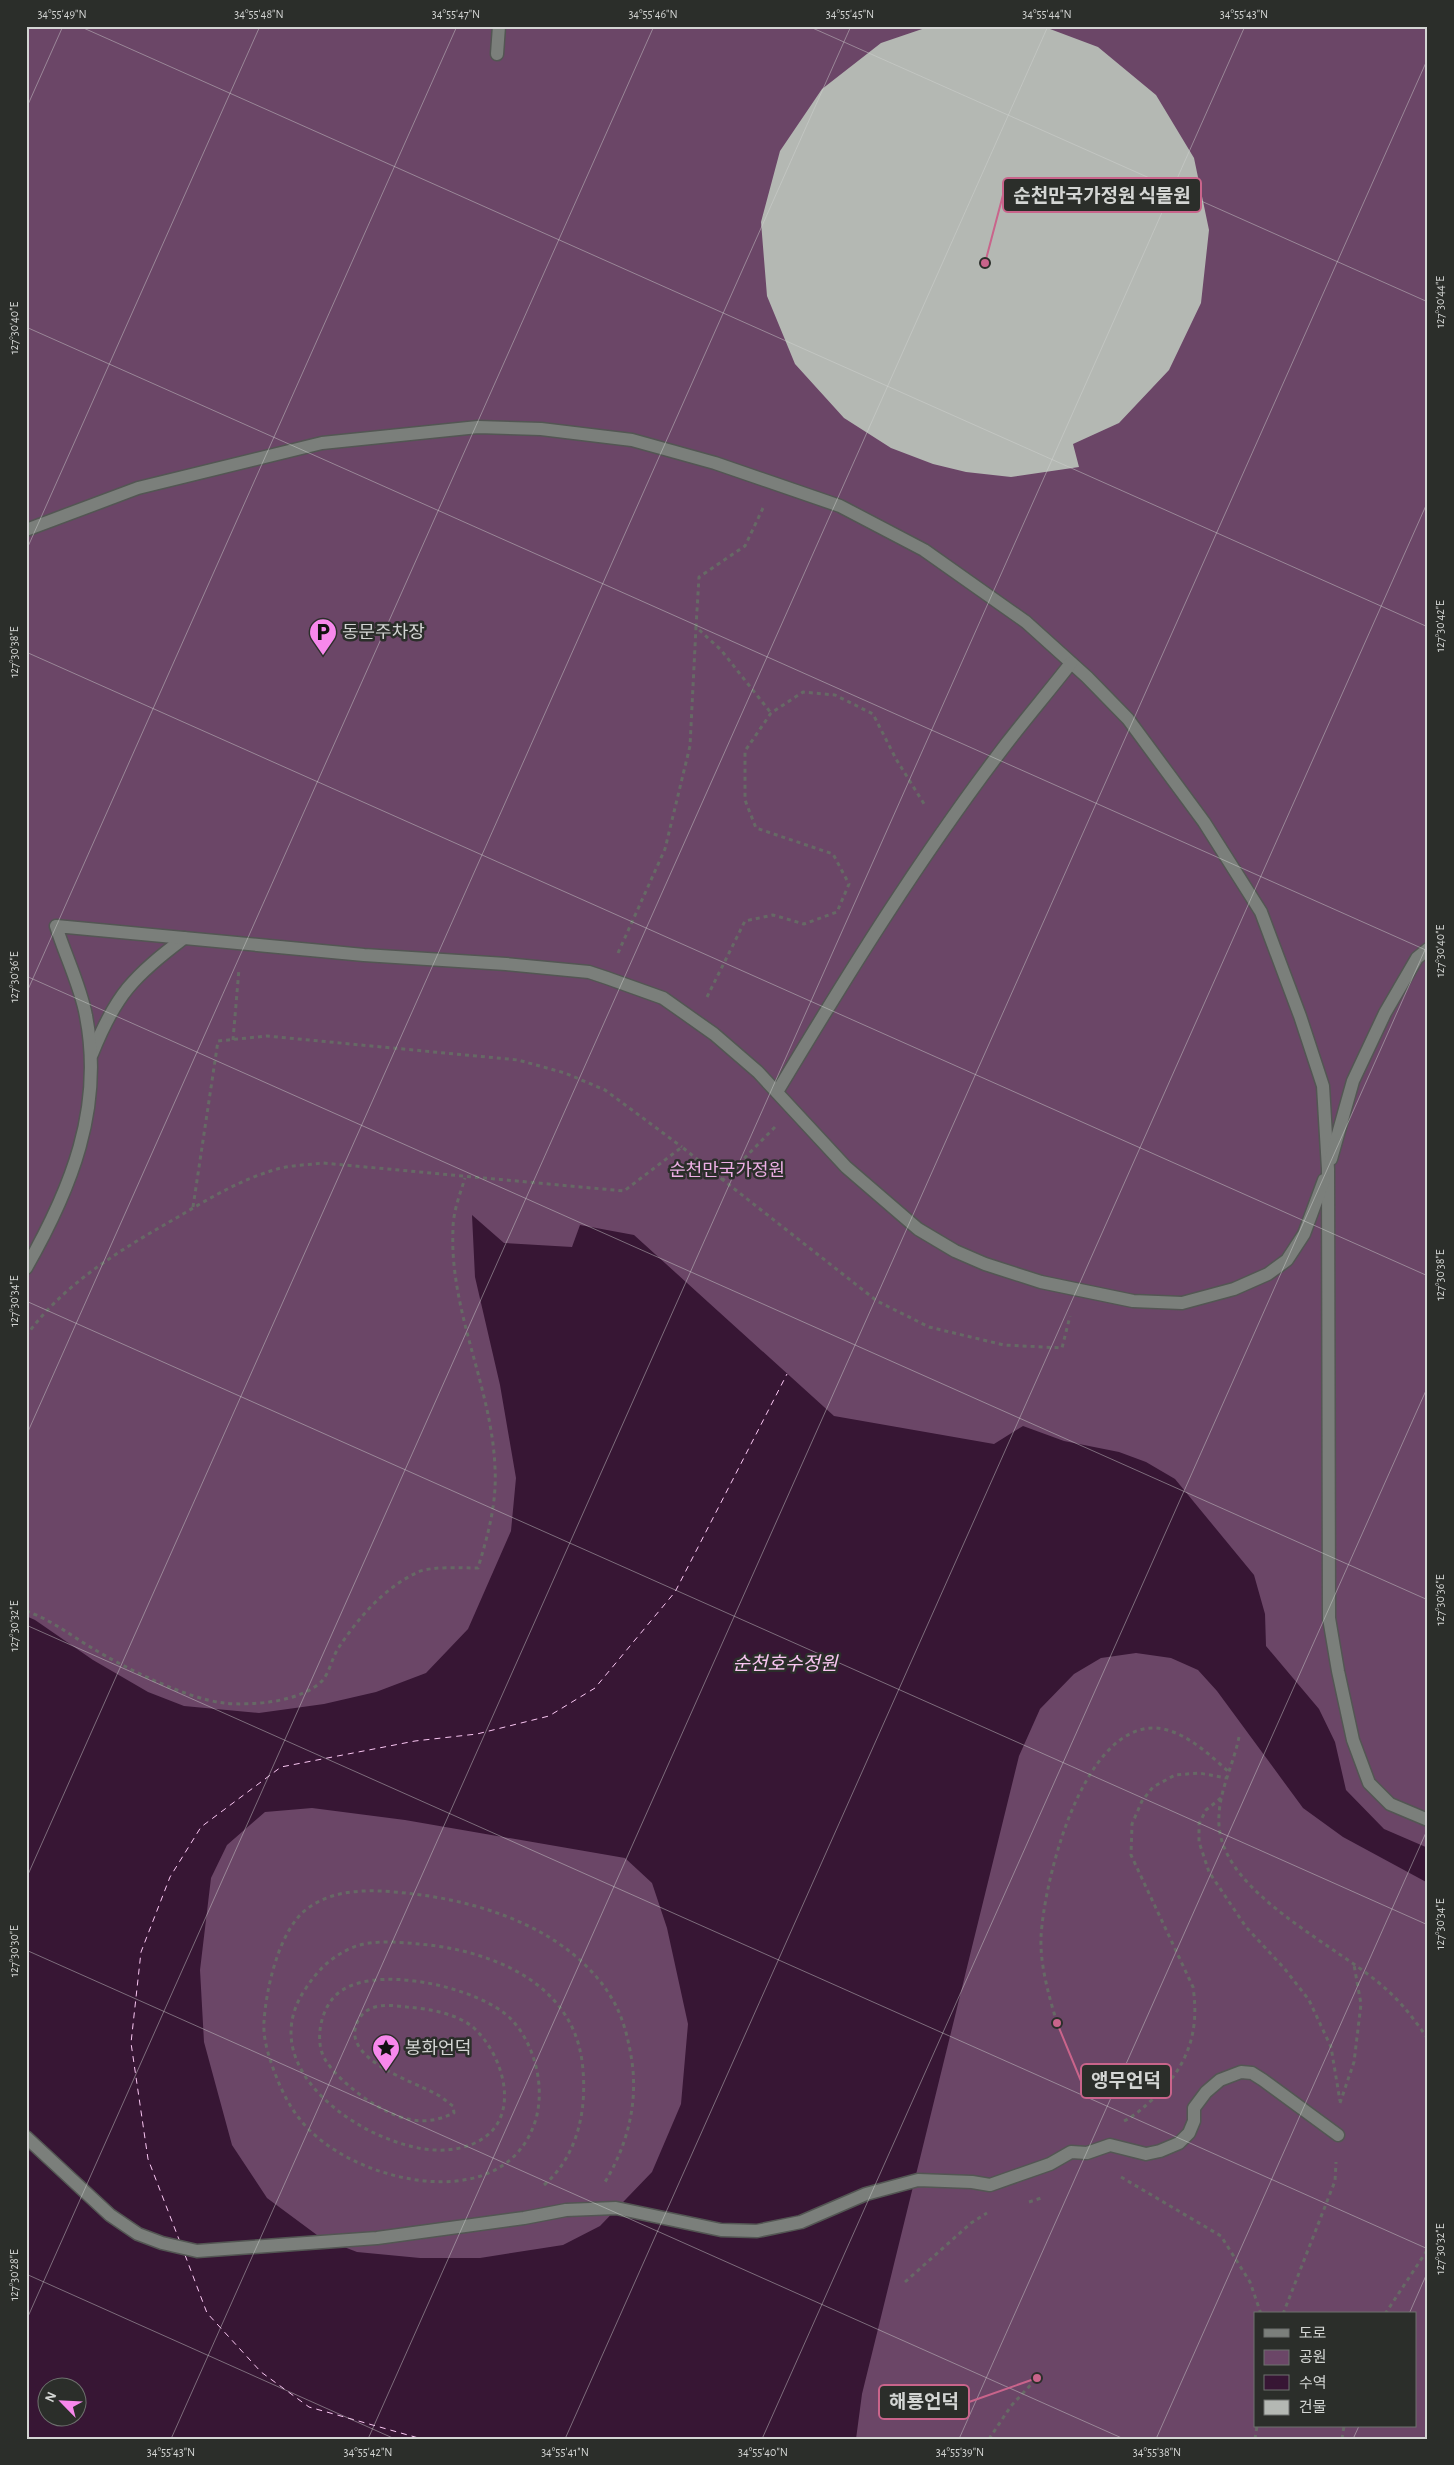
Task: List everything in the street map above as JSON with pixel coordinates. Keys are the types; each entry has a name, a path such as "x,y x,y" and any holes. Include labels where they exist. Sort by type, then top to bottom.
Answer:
{"street":[{"path":"497,54 499,26"},
{"path":"26,530 138,488 322,443 478,427 541,429 632,440 715,463 840,506 924,550 1026,622 1072,663 1128,719 1204,822 1261,912 1300,1016 1323,1086 1328,1169 1329,1618 1353,1740 1369,1783 1390,1804 1428,1820"},
{"path":"777,1092 851,969 943,832 1007,743 1072,663"},
{"path":"26,1268 50,1227 76,1163 90,1105 92,1054 86,1014 56,926 364,955 506,964 589,972 607,978 663,998 695,1021 758,1072 846,1167 918,1229 955,1251 985,1264 1041,1282 1133,1301 1182,1303 1234,1290 1268,1274 1287,1260 1304,1234 1328,1169 1353,1081 1385,1013 1417,958 1428,949"},
{"path":"92,1054 106,1020 123,991 146,967 184,938"},
{"path":"26,2138 110,2215 138,2234 162,2243 197,2251 346,2238 377,2238 437,2231 566,2210 600,2207 616,2208 722,2230 757,2231 801,2222 866,2194 918,2180 972,2182 990,2185 1050,2164 1071,2152 1087,2153 1110,2145 1146,2154 1160,2151 1179,2143 1189,2133 1194,2121 1194,2108 1206,2092 1220,2080 1241,2072 1252,2073 1338,2134"}],"path":[{"path":"607,978 665,849 690,746 699,577 745,546 774,483"},
{"path":"696,627 721,650 771,713"},
{"path":"695,1021 744,921 773,915 804,924 837,912 849,884 842,868 832,854 798,844 756,828 745,800 744,751 771,713 803,692 835,695 873,714 896,759 943,832"},
{"path":"233,1040 242,944"},
{"path":"193,1208 218,1041 267,1036 518,1060 565,1073 605,1090 682,1147 877,1301 928,1327 1004,1345 1062,1348 1077,1290"},
{"path":"723,1180 793,1109"},
{"path":"26,1336 42,1314 89,1272 193,1208 221,1193 274,1170 322,1163 465,1178 624,1191 682,1147"},
{"path":"26,1611 41,1616 130,1669 176,1690 223,1703 256,1703 296,1697 322,1680 338,1649 363,1613 390,1590 419,1572 452,1568 478,1568 492,1523 495,1468 488,1419 468,1341 455,1275 452,1228 465,1178"},
{"path":"1057,2023 1047,1987 1041,1939 1046,1891 1064,1831 1078,1794 1094,1766 1117,1744 1135,1732 1155,1728 1167,1730 1182,1737 1209,1754 1230,1773"},
{"path":"1239,1737 1230,1773 1226,1778 1221,1798 1219,1825 1223,1849 1234,1869 1294,1923 1337,1951 1387,1989 1413,2018 1428,2039"},
{"path":"1119,2122 1136,2115 1172,2081 1188,2053 1196,2010 1193,1987 1131,1855 1132,1824 1142,1802 1152,1787 1175,1775 1200,1773 1226,1778"},
{"path":"1221,1798 1206,1810 1198,1824 1198,1842 1209,1872 1246,1927 1284,1968 1309,2000 1331,2047 1340,2102"},
{"path":"538,2190 553,2178 575,2143 582,2115 585,2082 581,2050 571,2024 552,1996 530,1977 502,1962 444,1946 385,1941 351,1948 320,1968 300,1997 292,2019 292,2046 303,2075 316,2092 341,2114 370,2131 396,2142 424,2150 447,2150 472,2145 486,2137 500,2118 506,2100 504,2079 498,2061 474,2028 451,2015 426,2009 392,2006 374,2006 361,2015 356,2025 356,2040 364,2052 386,2072 437,2094 453,2106 454,2113 428,2121 406,2119 377,2107 340,2077 324,2059 320,2039 321,2024 332,1999 347,1986 364,1981 395,1980 429,1984 484,2000 509,2017 521,2032 532,2055 539,2078 535,2122 519,2153 484,2174 457,2182 407,2179 386,2174 348,2158 326,2145 295,2115 275,2073 267,2050 263,2026 269,1984 280,1949 290,1928 306,1908 339,1895 360,1890 426,1895 473,1904 532,1927 566,1947 594,1976 614,2001 624,2024 633,2068 634,2098 628,2132 618,2162 606,2181 591,2199 566,2210"},
{"path":"1087,2153 1088,2159 1221,2236 1250,2282 1260,2312"},
{"path":"1020,2204 1038,2201 1046,2196"},
{"path":"905,2282 971,2223 993,2208"},
{"path":"1385,2312 1428,2249"},
{"path":"989,2439 1011,2406 1037,2378"}],"green space":[{"name":"순천만국가정원","path":"26,26 1428,26 1428,2439 26,2439"}],"water":[{"name":"순천호수정원","path":"472,1215 504,1243 572,1247 580,1225 634,1235 834,1416 994,1444 1023,1426 1064,1441 1119,1452 1146,1462 1175,1479 1254,1575 1265,1614 1266,1646 1319,1709 1335,1742 1346,1790 1384,1829 1428,1848 1428,1883 1343,1837 1303,1808 1217,1691 1198,1670 1171,1658 1136,1653 1101,1658 1074,1674 1040,1709 1019,1756 862,2394 856,2439 26,2439 26,1616 35,1620 93,1660 148,1692 184,1706 259,1713 324,1704 376,1692 426,1673 468,1629 511,1531 516,1478 500,1385 475,1277","holes":["312,1808 405,1820 625,1858 652,1883 667,1928 688,2024 681,2104 652,2172 600,2226 563,2245 480,2258 420,2258 357,2252 321,2238 267,2198 232,2145 204,2042 200,1970 211,1878 227,1845 265,1812"]}],"building":[{"path":"931,26 1042,26 1098,47 1156,95 1194,158 1209,230 1201,303 1169,370 1119,423 1073,444 1079,467 1011,477 966,472 933,464 891,448 844,418 795,364 767,296 761,222 780,151 822,89 881,43"}],"ferry route":[{"path":"180,2242 148,2159 131,2043 141,1952 170,1877 201,1827 281,1767 415,1741 477,1734 549,1716 595,1688 675,1592 787,1374"},
{"path":"185,2255 207,2313 261,2372 309,2407 422,2439"}],"place":[{"name":"순천만국가정원 식물원","path":"985,263"},
{"name":"동문주차장","path":"323,656"},
{"name":"앵무언덕","path":"1057,2023"},
{"name":"봉화언덕","path":"386,2072"},
{"name":"해룡언덕","path":"1037,2378"}]}
